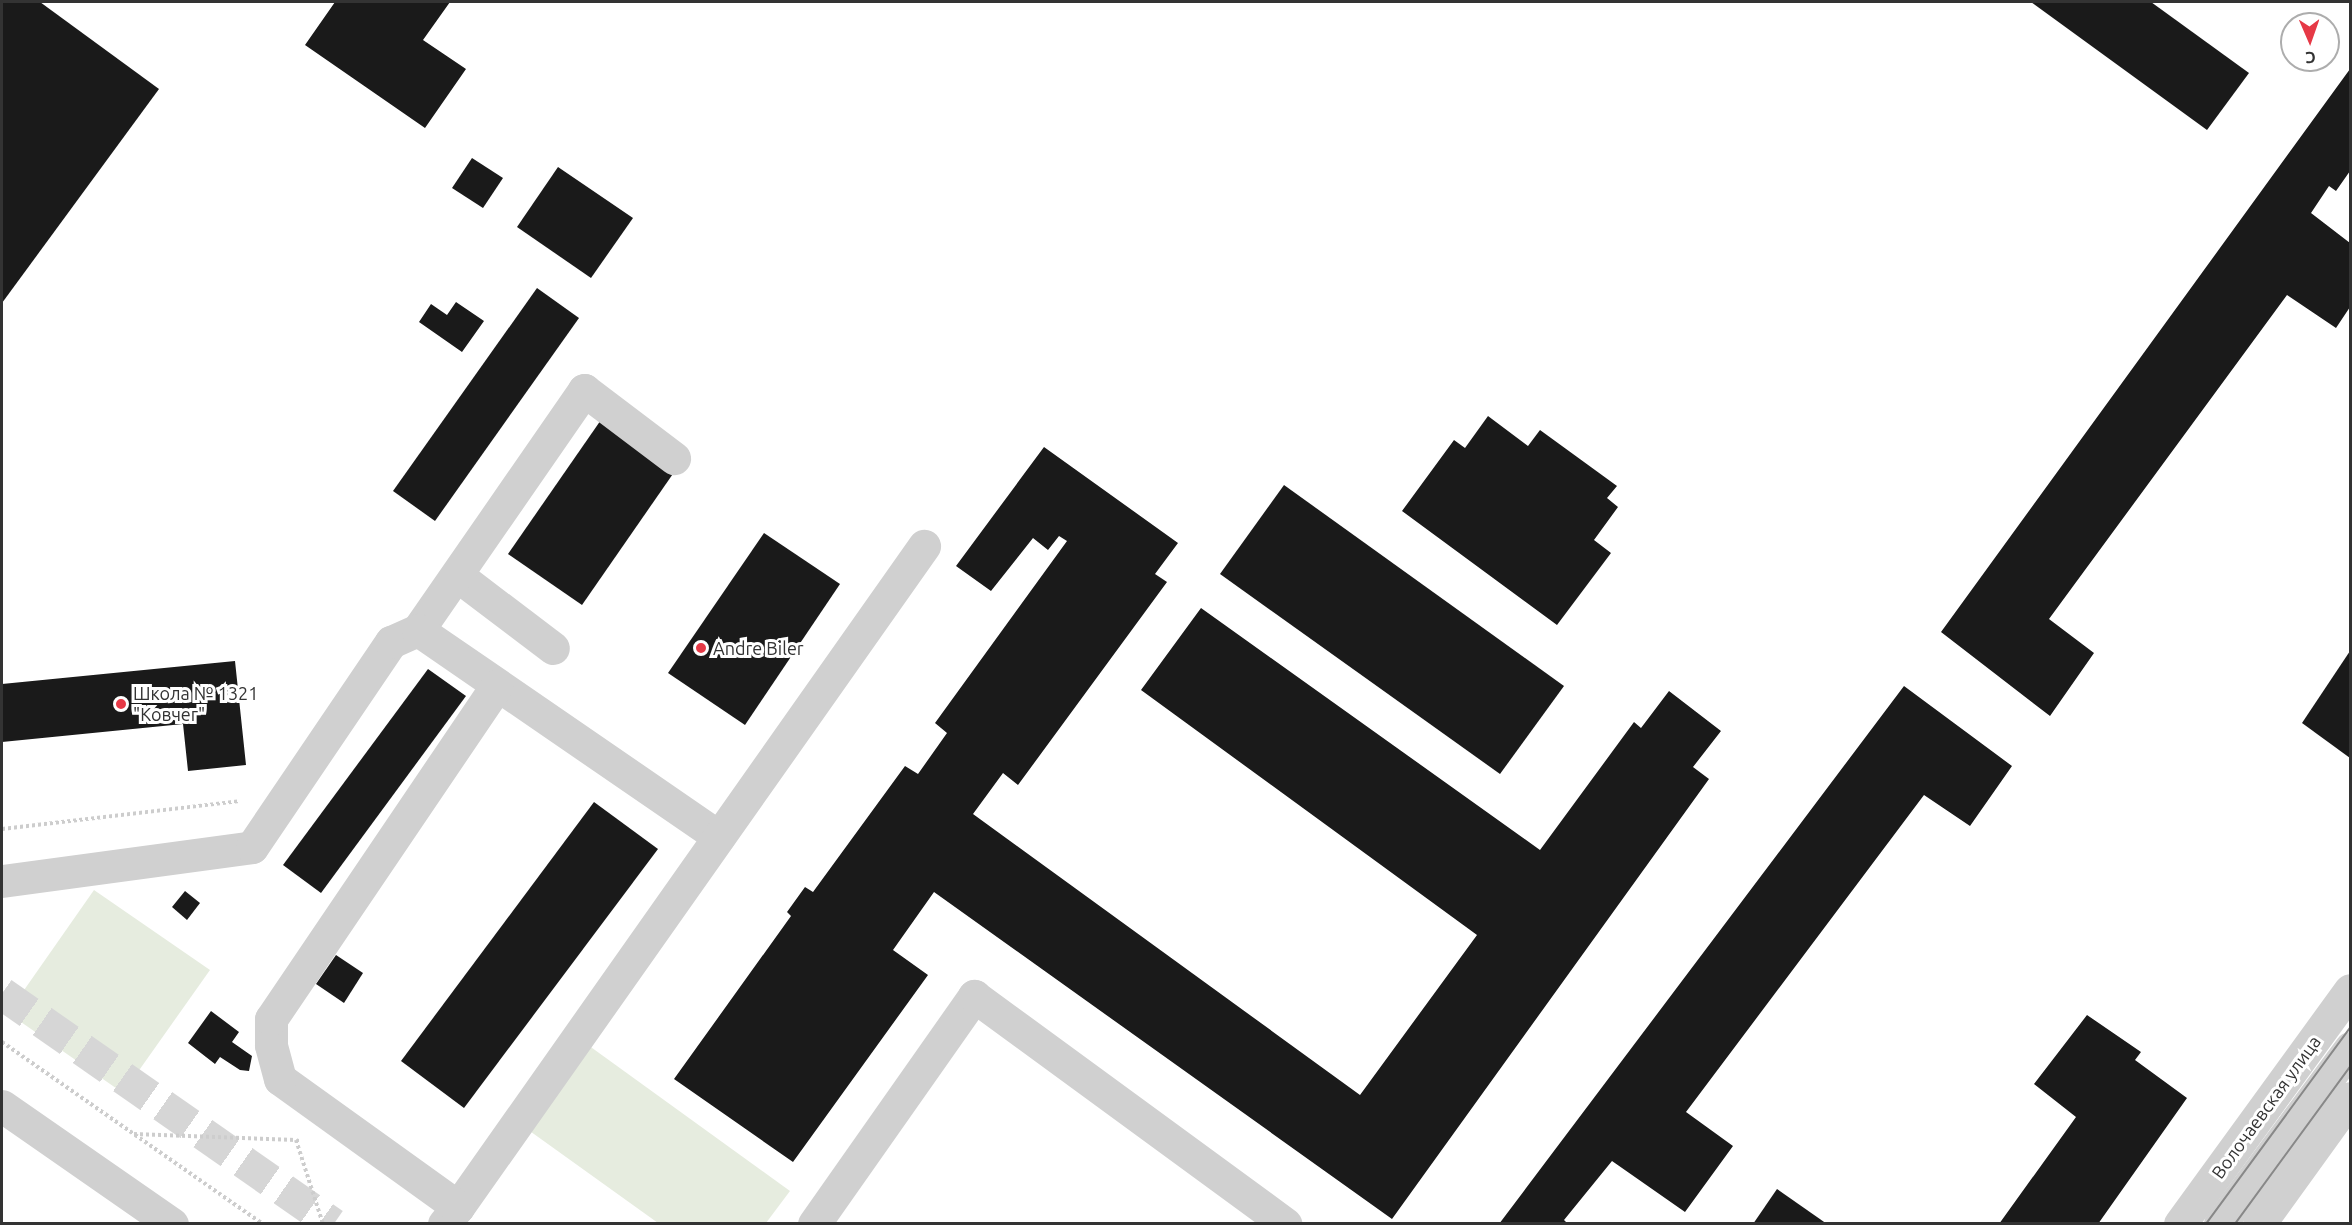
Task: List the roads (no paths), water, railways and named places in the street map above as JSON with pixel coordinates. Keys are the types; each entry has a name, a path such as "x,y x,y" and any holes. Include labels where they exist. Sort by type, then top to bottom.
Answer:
{"street":[{"path":"2,881 252,847 391,642 418,630 458,576 584,390 674,458"},
{"path":"497,685 271,1019 272,1046 280,1079 451,1215 924,546"},
{"path":"458,576 553,648"},
{"path":"418,630 719,837"},
{"name":"Волочаевская улица","path":"2180,1224 2350,990"},
{"path":"814,1224 974,996 1285,1224"},
{"path":"2220,1224 2350,1048 2323,1028"},
{"path":"2259,1224 2350,1098"},
{"path":"2,1106 172,1224"}],"tunnel":[{"path":"2,993 333,1224"}],"tram line":[{"path":"2206,1224 2350,1028"},
{"path":"2235,1224 2350,1067"}],"place":[{"name":"Andre Biler","path":"701,648"},
{"name":"Школа № 1321 \"Ковчег\"","path":"121,704"}]}
